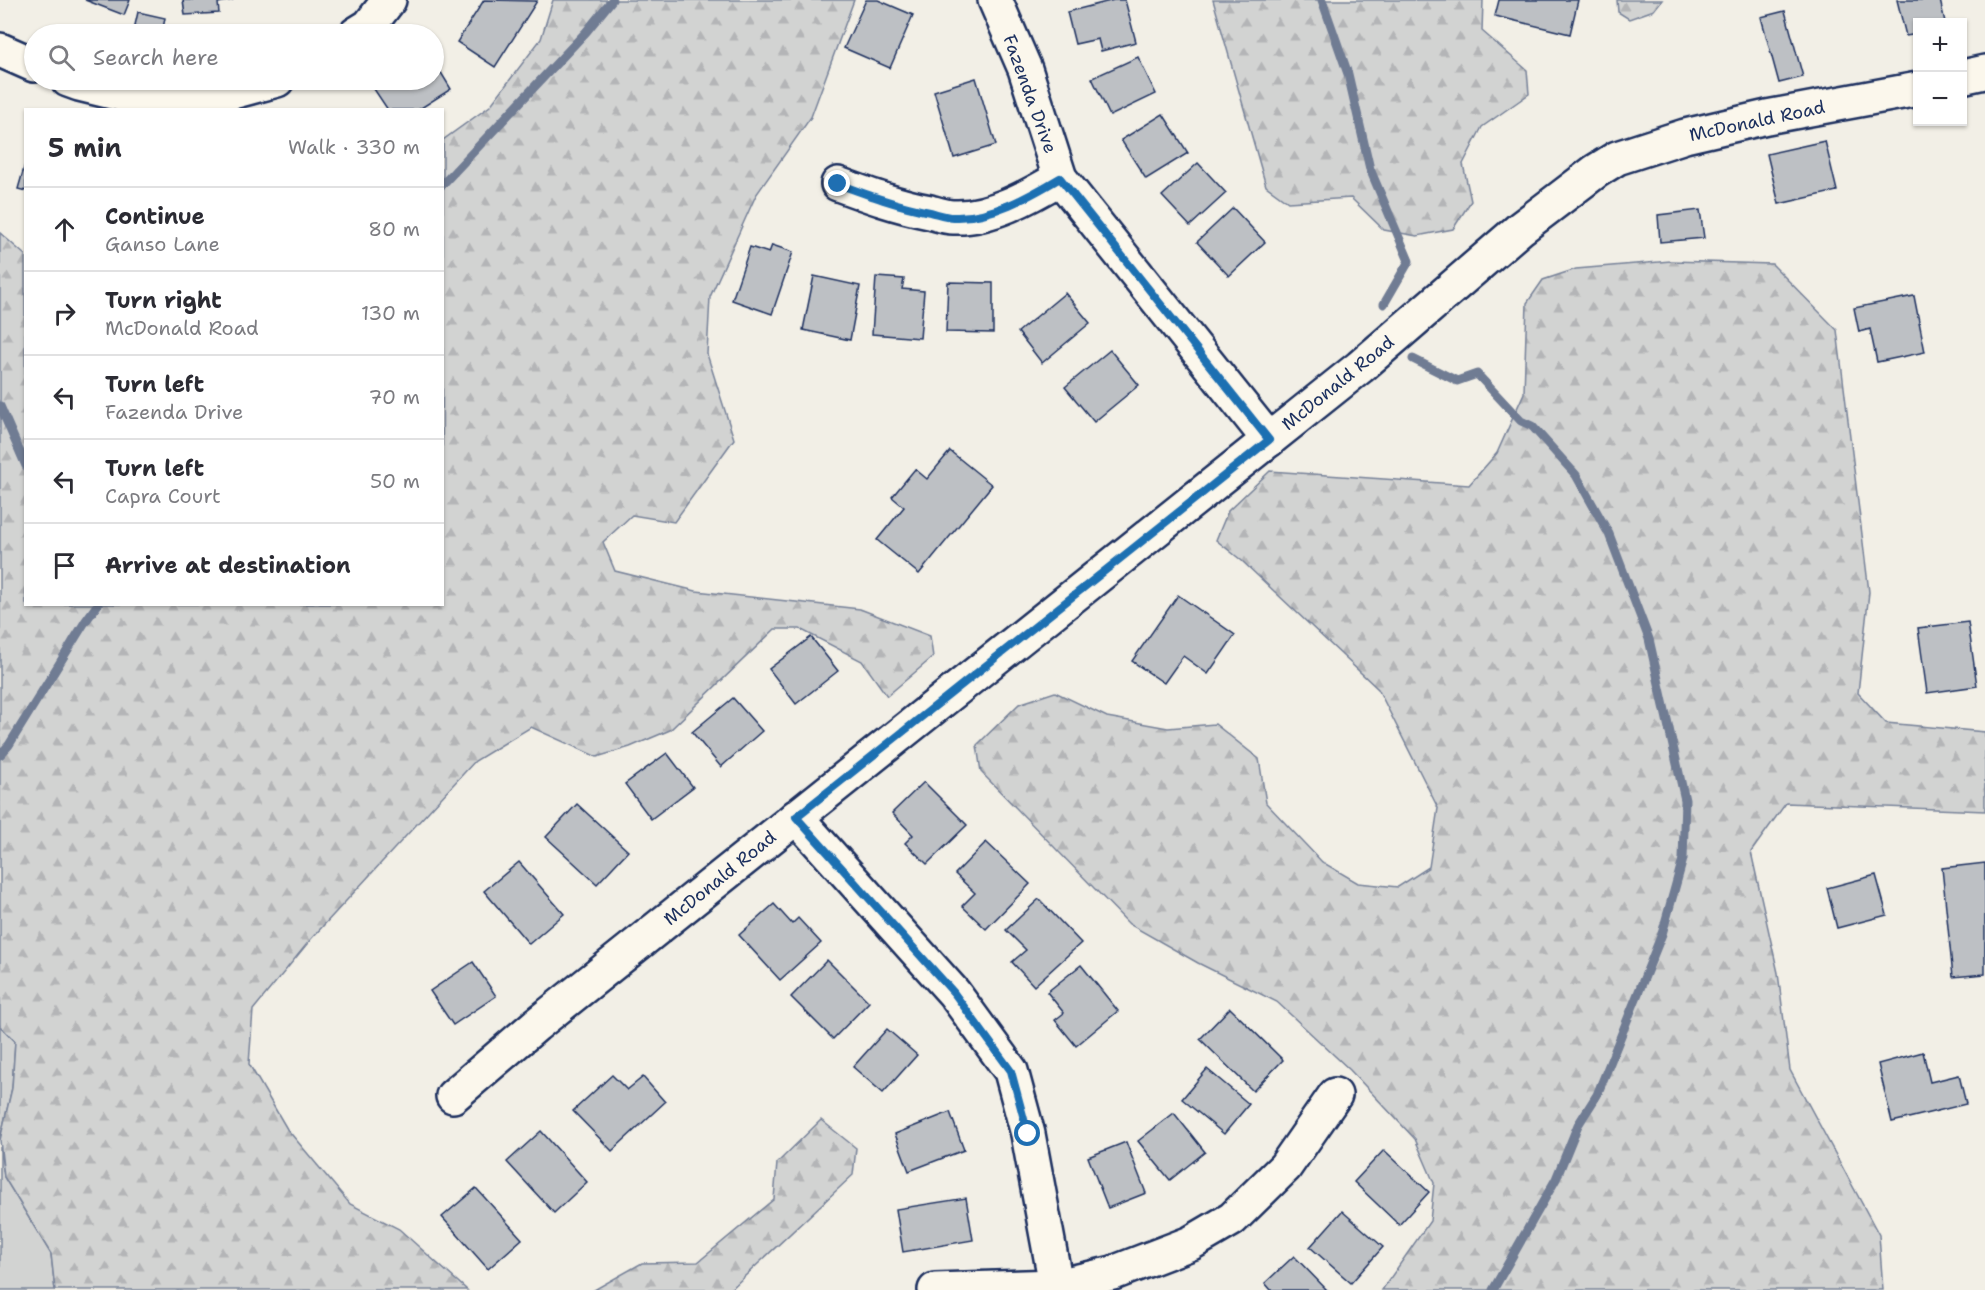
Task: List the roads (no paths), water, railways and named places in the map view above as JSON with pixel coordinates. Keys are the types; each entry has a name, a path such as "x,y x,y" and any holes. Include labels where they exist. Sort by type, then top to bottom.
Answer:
{"street":[{"path":"371,24 389,0"},
{"name":"Fazenda Drive","path":"995,0 1025,69 1060,178 1269,440"},
{"path":"0,50 24,61"},
{"path":"1967,76 1985,72"},
{"name":"McDonald Road","path":"453,1096 536,1025 1269,440 1360,366 1521,228 1596,171 1617,158 1684,136 1767,117 1913,89"},
{"path":"104,90 145,100 180,101 240,90"},
{"path":"838,184 900,206 953,217 986,213 1004,207 1060,178"},
{"path":"796,817 954,993 1011,1071 1028,1134 1057,1288"},
{"path":"935,1290 1057,1288 1113,1273 1191,1244 1232,1219 1285,1167 1335,1095"}],"waterway":[{"path":"444,183 586,32 612,0"},
{"path":"1322,0 1348,74 1370,169 1409,261 1384,304"},
{"path":"1413,359 1457,381 1477,374 1521,421 1532,426 1576,475 1609,534 1649,639 1685,800 1683,859 1662,934 1597,1095 1578,1125 1556,1179 1493,1290"},
{"path":"0,406 24,461"},
{"path":"0,755 9,745 97,606"}]}
